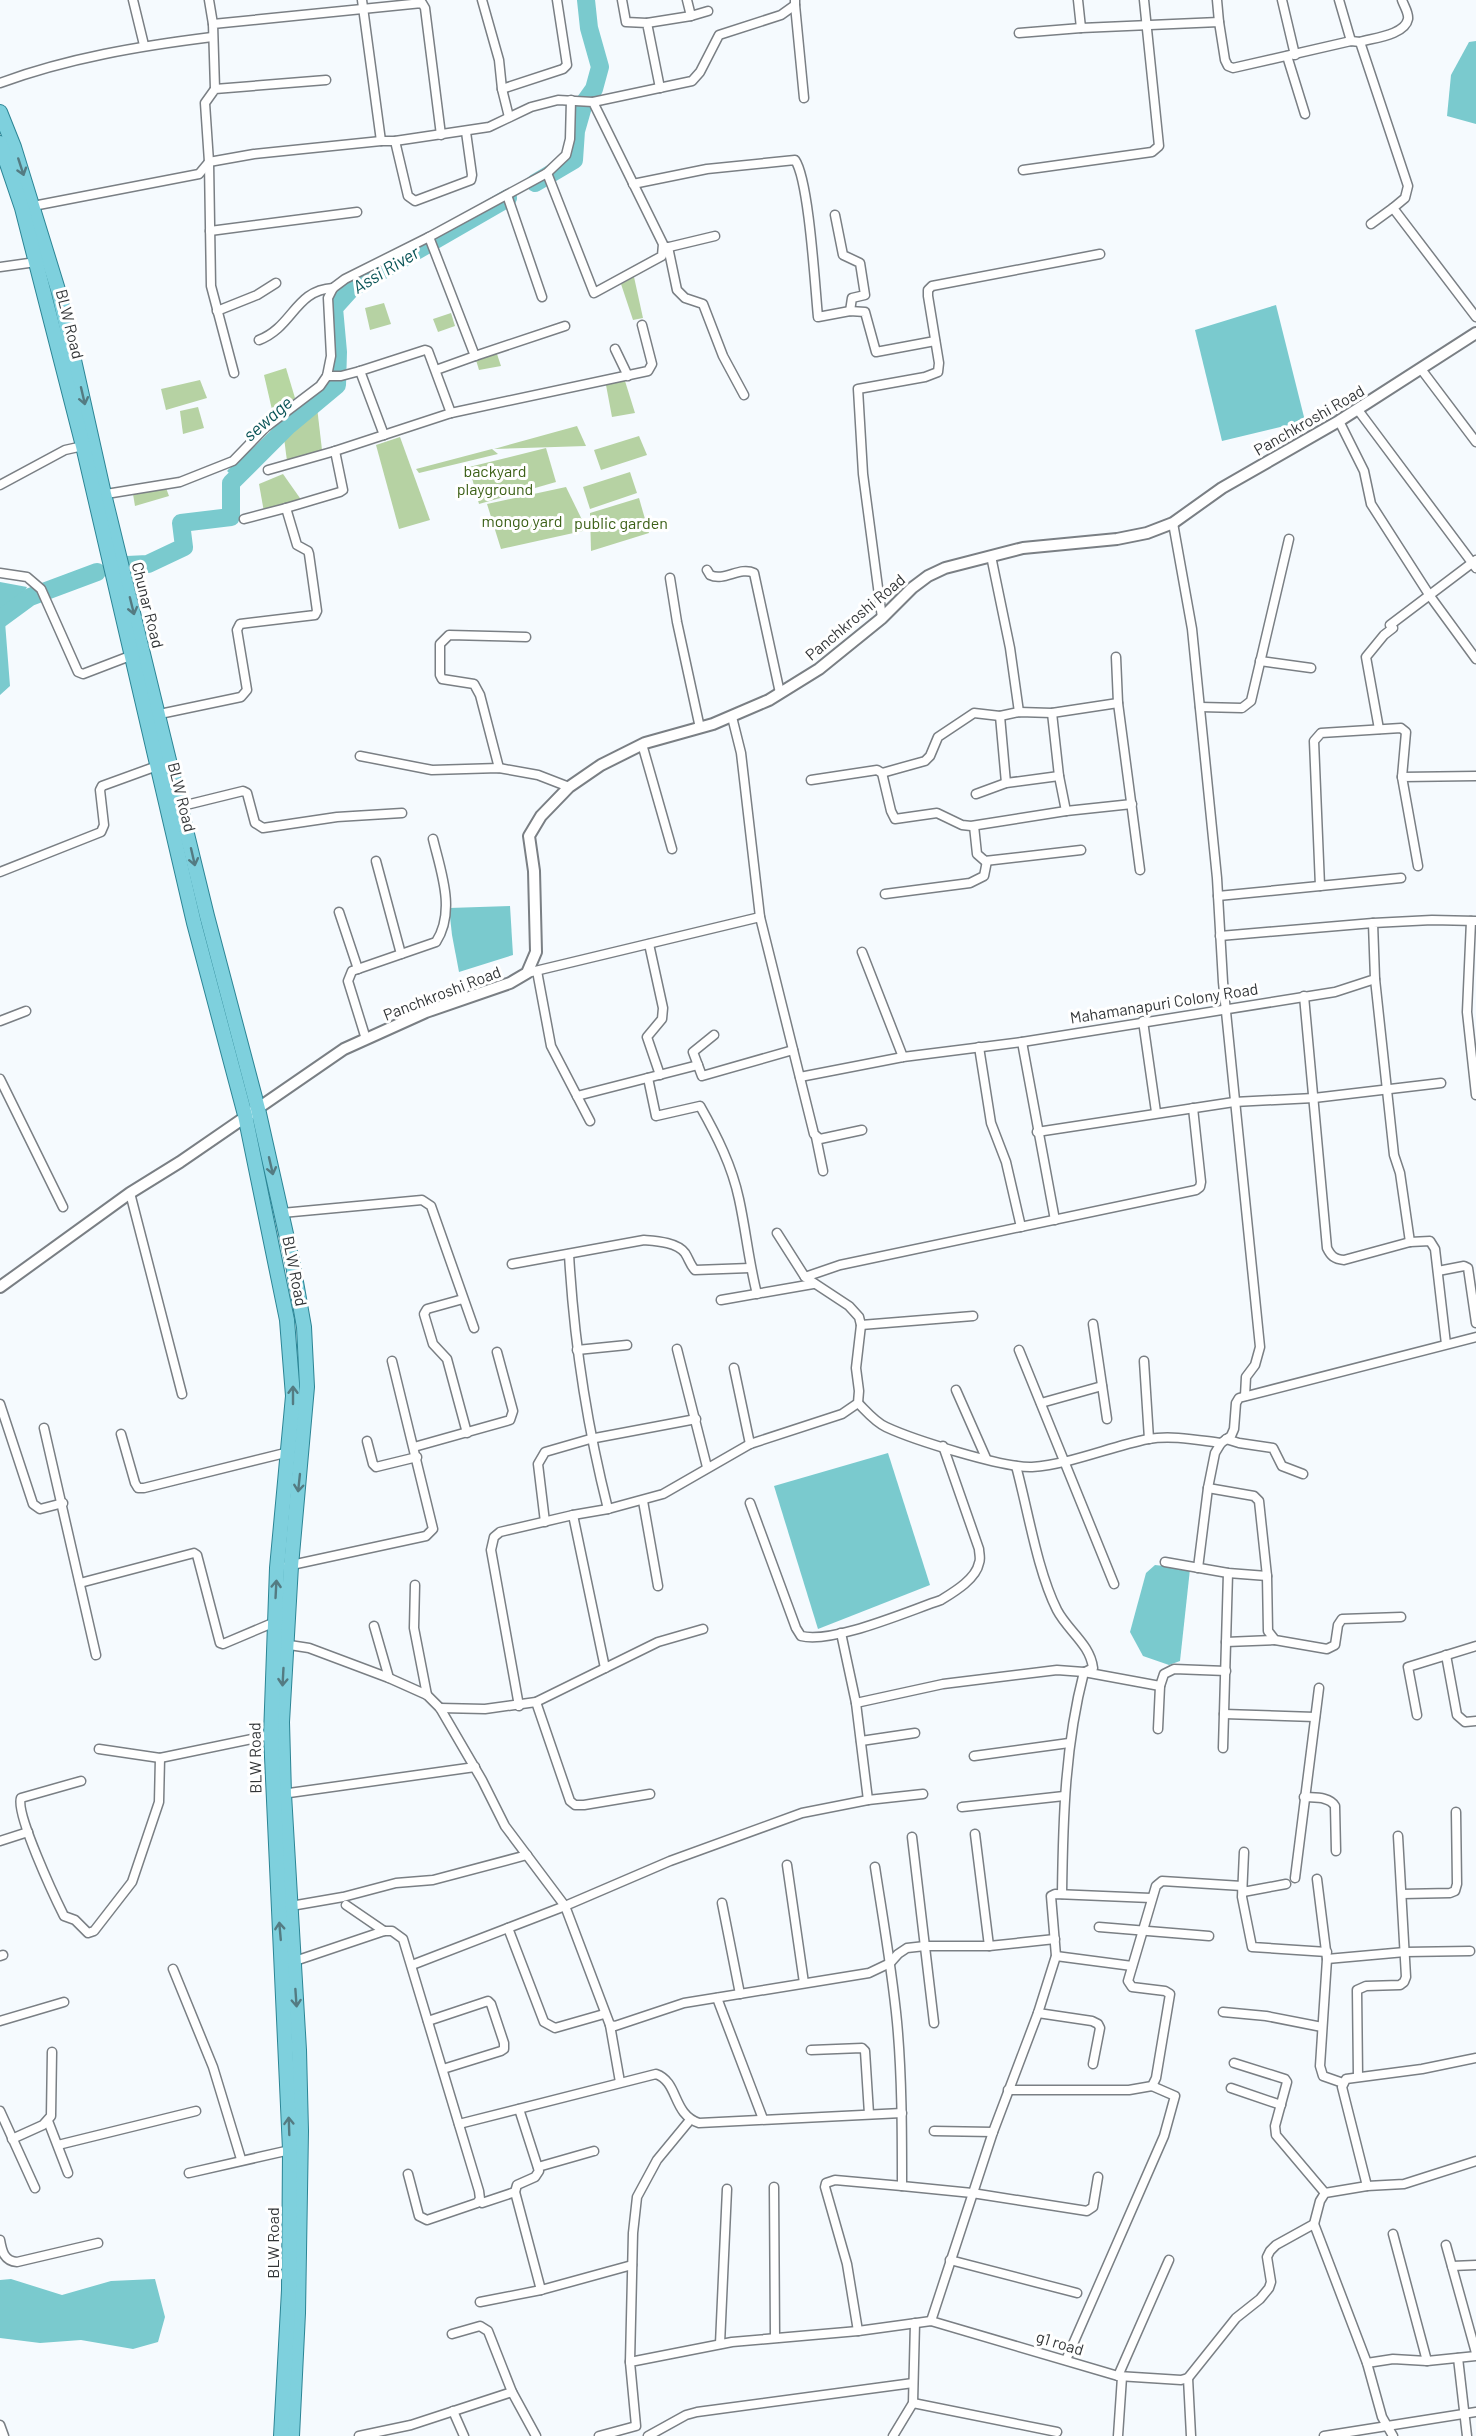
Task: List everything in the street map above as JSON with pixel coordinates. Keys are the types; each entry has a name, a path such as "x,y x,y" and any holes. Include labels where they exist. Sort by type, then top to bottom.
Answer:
{"main road":[{"path":"0,112 14,147 63,336 99,495"},
{"name":"BLW Road","path":"0,143 28,207 36,262 63,336 83,446 99,495 118,578 130,656 152,716 157,766 175,808 194,923 251,1112 287,1320 293,1396 284,1567 275,1622 279,1644 271,1735 278,1795 288,1962 289,2290 281,2436"},
{"name":"Chunar Road","path":"118,578 175,808"},
{"path":"251,1112 282,1213 299,1295 307,1357 303,1448 284,1567 279,1644 283,1703 278,1795 291,1906 288,1962 299,2050 301,2131 298,2313 292,2436"}],"street":[{"path":"133,0 144,45"},
{"path":"209,0 213,24 214,89 205,103 209,162 211,286 234,374"},
{"path":"482,0 499,60 502,89 509,117"},
{"path":"502,89 563,69 567,65 557,0"},
{"path":"622,0 626,22 647,23 708,11"},
{"path":"687,0 691,16"},
{"path":"1078,0 1081,28"},
{"path":"1023,170 1152,152 1158,148 1160,143 1144,0"},
{"path":"1217,0 1225,60 1228,66 1233,68 1399,31 1405,26 1408,14 1402,0"},
{"path":"1282,0 1291,55 1305,114"},
{"path":"1339,0 1408,186 1405,198 1371,224"},
{"path":"28,207 199,174 209,162 254,154 466,132 489,127 531,107 558,100 583,101 660,88 695,79 719,35 781,15 795,2"},
{"path":"795,2 804,99"},
{"path":"213,24 363,4 422,3 425,8 441,135"},
{"path":"363,4 381,141"},
{"path":"1019,33 1219,22"},
{"path":"647,23 660,88"},
{"path":"0,83 40,69 144,45 212,37"},
{"path":"214,89 326,80"},
{"path":"99,495 180,482 233,461 266,427 320,386 327,376 331,356 328,298 333,288 345,279 430,241 548,175 566,155 583,101"},
{"path":"583,101 633,184 666,247 677,290 685,298 703,304 723,356 744,395"},
{"path":"395,141 408,196 415,201 471,180 466,132"},
{"path":"633,184 706,169 795,160 802,182 808,222 818,317 850,311 865,312 876,352 935,341"},
{"path":"548,175 594,292 660,258 666,247 715,236"},
{"path":"508,198 542,297"},
{"path":"1393,208 1476,317"},
{"path":"210,231 357,212"},
{"path":"835,215 843,255 860,263 865,295 852,298 850,311"},
{"path":"430,241 475,356"},
{"path":"882,618 863,474 858,389 936,374 939,370 928,296 928,290 932,286 1100,254"},
{"path":"0,267 36,262"},
{"path":"217,311 257,295 276,283"},
{"path":"259,340 275,333 314,291 333,288"},
{"path":"268,470 451,413 628,376 651,368 642,325"},
{"path":"436,370 565,326"},
{"name":"Panchkroshi Road","path":"0,1287 130,1194 344,1049 426,1012 510,983 532,972 536,952 534,871 529,836 541,816 569,787 601,765 642,744 732,717 780,693 819,669 882,618 912,588 928,576 945,568 1023,548 1117,539 1147,533 1173,523 1222,488 1340,421 1476,333"},
{"path":"615,349 628,376"},
{"path":"327,376 341,376 421,350 428,351 451,413"},
{"path":"1421,369 1476,442"},
{"path":"360,371 384,435"},
{"path":"1358,410 1475,564 1392,627 1366,657 1379,729"},
{"path":"1340,421 1364,471 1371,504 1430,596 1476,659"},
{"path":"0,485 65,450 83,446"},
{"path":"244,519 343,490 344,486 334,451"},
{"path":"152,716 241,697 245,693 247,690 237,630 240,624 315,615 317,611 309,554 297,545 286,508"},
{"path":"1173,523 1192,629 1218,896 1234,1102 1260,1347 1255,1365 1245,1377 1245,1396"},
{"path":"1200,707 1242,708 1251,701 1288,539"},
{"path":"991,556 1010,648 1019,712"},
{"path":"708,570 710,575 717,578 748,570 754,573 780,693"},
{"path":"0,573 27,577 43,593 78,672 83,674 130,656"},
{"path":"670,578 700,728"},
{"path":"500,768 480,695 474,684 442,679 440,644 449,635 526,637"},
{"path":"1116,657 1118,703 1140,870"},
{"path":"1260,662 1311,668"},
{"path":"811,780 873,769 882,773 925,761 930,756 938,737 970,714 983,712 1000,716 1019,712 1052,713 1118,703"},
{"path":"1052,713 1059,776 1066,811"},
{"path":"1000,716 1006,783"},
{"path":"732,717 741,753 760,917 823,1171"},
{"path":"1320,886 1314,741 1321,733 1396,727 1406,732 1402,777 1418,866"},
{"path":"642,744 672,849"},
{"path":"360,756 432,770 500,768 538,775 569,787"},
{"path":"1,869 101,832 104,825 100,790 102,786 157,766"},
{"path":"882,773 895,819 937,813 962,825 974,826 1066,811 1132,804"},
{"path":"975,794 1006,783 1059,776"},
{"path":"1402,777 1476,776"},
{"path":"175,808 243,790 247,793 255,823 263,828 337,817 402,813"},
{"path":"974,826 977,854 981,860 1081,850"},
{"path":"366,1039 348,981 350,974 358,969 436,942 443,927 446,895 433,839"},
{"path":"376,861 401,954"},
{"path":"885,894 970,883 984,876 987,861"},
{"path":"1218,896 1401,878"},
{"path":"339,912 358,969"},
{"path":"590,1121 552,1047 532,972 760,917"},
{"path":"1220,936 1373,923 1432,920 1473,921 1467,1012 1476,1095"},
{"path":"1373,923 1375,979 1386,1089 1394,1155 1400,1173 1410,1242"},
{"path":"649,944 663,1008 662,1019 647,1037 660,1075"},
{"path":"862,952 903,1057"},
{"name":"Mahamanapuri Colony Road","path":"800,1077 903,1057 1022,1042 1226,1007 1335,992 1375,979"},
{"path":"1304,996 1327,1248 1335,1259 1344,1260 1410,1242 1425,1240 1433,1244 1446,1344"},
{"path":"0,1021 26,1011"},
{"path":"1143,1021 1156,1112"},
{"path":"714,1035 693,1052 702,1076 793,1050"},
{"path":"1022,1042 1055,1220"},
{"path":"979,1047 991,1123 1006,1162 1021,1227"},
{"path":"577,1096 698,1065"},
{"path":"648,1078 656,1116 700,1106 718,1137 739,1198 750,1268 757,1294"},
{"path":"0,1079 63,1207"},
{"path":"1037,1132 1156,1112 1234,1102 1314,1098 1441,1083"},
{"path":"805,1277 840,1265 1196,1190 1200,1187 1193,1108"},
{"path":"816,1137 823,1139 862,1130"},
{"path":"130,1194 182,1394"},
{"path":"282,1213 411,1200 427,1202 431,1206 474,1328"},
{"path":"777,1233 805,1277 849,1306 859,1317 861,1325 856,1368 858,1403 876,1421 886,1427 943,1446 1016,1466 1031,1467 1065,1461 1149,1439 1171,1437 1270,1447 1276,1452 1281,1466 1303,1474"},
{"path":"512,1264 644,1240 655,1241 682,1250 695,1269 750,1268"},
{"path":"569,1254 577,1350 590,1439 608,1509"},
{"path":"1438,1271 1464,1266 1468,1268 1476,1323"},
{"path":"721,1300 813,1284"},
{"path":"463,1299 428,1309 424,1314 433,1344 447,1359 467,1433"},
{"path":"861,1325 973,1316"},
{"path":"1093,1324 1107,1419"},
{"path":"1198,1568 1208,1488 1215,1453 1234,1429 1238,1400 1245,1396 1476,1337"},
{"path":"577,1350 627,1345"},
{"path":"677,1349 707,1467"},
{"path":"1019,1350 1114,1584"},
{"path":"414,1447 506,1423 513,1417 496,1352"},
{"path":"284,1567 426,1536 433,1529 392,1361"},
{"path":"1144,1361 1149,1439"},
{"path":"734,1368 750,1444"},
{"path":"1041,1403 1102,1386"},
{"path":"956,1390 986,1458"},
{"path":"519,1706 491,1550 492,1543 500,1533 663,1494 750,1444 842,1414 858,1403"},
{"path":"0,1404 4,1429 33,1504 40,1509 63,1503"},
{"path":"545,1522 538,1464 545,1452 590,1439 696,1419"},
{"path":"44,1428 63,1503 96,1656"},
{"path":"121,1434 138,1488 289,1452"},
{"path":"367,1441 373,1464 376,1467 417,1457"},
{"path":"750,1503 796,1628 801,1636 808,1638 841,1634 941,1600 954,1592 976,1571 980,1562 979,1549 943,1446"},
{"path":"1016,1466 1043,1574 1058,1611 1092,1656 1093,1668 1084,1672"},
{"path":"1208,1488 1254,1496 1259,1501 1268,1576 1268,1631 1275,1640"},
{"path":"643,1500 658,1586"},
{"path":"573,1515 605,1668"},
{"path":"80,1583 194,1553 197,1556 220,1643 223,1644 275,1622"},
{"path":"1165,1562 1228,1573 1268,1576"},
{"path":"1223,1748 1228,1573"},
{"path":"415,1585 414,1628 427,1695"},
{"path":"1226,1642 1275,1640 1327,1649 1335,1645 1338,1625 1342,1619 1401,1617"},
{"path":"374,1626 389,1678"},
{"path":"440,1708 485,1709 536,1702 658,1642 703,1629"},
{"path":"841,1634 856,1703 868,1800"},
{"path":"279,1644 309,1648 389,1678 427,1695 440,1708 475,1767 505,1826 565,1906 610,2025 620,2082"},
{"path":"1417,1715 1408,1667 1476,1646"},
{"path":"1446,1655 1457,1715 1465,1722 1476,1721"},
{"path":"1158,1729 1160,1686 1164,1674 1174,1669 1226,1671"},
{"path":"856,1703 943,1684 1057,1670 1084,1672 1160,1686"},
{"path":"1062,1894 1064,1796 1069,1743 1084,1672"},
{"path":"1295,1878 1319,1688"},
{"path":"536,1702 570,1802 575,1805 584,1805 650,1794"},
{"path":"1224,1714 1315,1717"},
{"path":"861,1741 915,1733"},
{"path":"99,1749 160,1758 271,1735"},
{"path":"974,1756 1069,1743"},
{"path":"81,1780 21,1798 20,1804 28,1832 64,1916 75,1920 86,1932 94,1931 132,1882 159,1802 160,1758"},
{"path":"278,1795 475,1767"},
{"path":"412,1965 565,1906 670,1861 802,1814 868,1800 923,1794"},
{"path":"962,1807 1064,1796"},
{"path":"1304,1797 1329,1799 1333,1802 1336,1851"},
{"path":"1402,1894 1455,1891 1457,1884 1456,1812"},
{"path":"0,1841 28,1832"},
{"path":"975,1834 989,1946"},
{"path":"1358,2076 1355,1994 1362,1986 1395,1986 1404,1983 1406,1977 1398,1836"},
{"path":"912,1837 934,2023"},
{"path":"1244,1851 1242,1897 1247,1934 1253,1948 1279,1948 1327,1956 1470,1951"},
{"path":"291,1906 343,1897 396,1883 432,1880 527,1855"},
{"path":"787,1865 804,1983"},
{"path":"875,1868 897,2023 902,2113 902,2186"},
{"path":"1317,1879 1327,1956 1321,2072 1328,2078 1343,2083"},
{"path":"1152,2086 1156,2078 1170,1998 1166,1991 1129,1985 1128,1982 1156,1886 1162,1881 1242,1886"},
{"path":"1242,1886 1243,1892 1286,1884"},
{"path":"931,2321 972,2193 1038,2013 1056,1956 1051,1896 1062,1894 1151,1898"},
{"path":"722,1903 740,1994"},
{"path":"346,1905 384,1931"},
{"path":"1100,1927 1209,1936"},
{"path":"508,1928 544,2022 548,2026 555,2028 604,2014"},
{"path":"288,1962 384,1931 392,1931 403,1939 480,2199 477,2203 427,2220 422,2219 419,2216 408,2174"},
{"path":"610,2025 684,2004 869,1973 890,1963 907,1948 989,1946 1055,1940"},
{"path":"1056,1956 1132,1966"},
{"path":"172,1969 213,2067 241,2159"},
{"path":"717,1998 763,2119"},
{"path":"428,2021 488,2001 504,2043 504,2049 501,2051 443,2069"},
{"path":"0,2021 64,2002"},
{"path":"1223,2012 1266,2016 1322,2027"},
{"path":"1038,2013 1092,2021 1098,2024 1100,2028 1093,2064"},
{"path":"811,2050 862,2048 869,2114"},
{"path":"12,2139 48,2121 51,2116 52,2052"},
{"path":"1343,2083 1346,2079 1358,2076 1422,2069 1476,2058"},
{"path":"1234,2062 1285,2079 1288,2085 1275,2126 1276,2135 1325,2193"},
{"path":"459,2124 656,2074 667,2080 680,2108 690,2120 711,2124 763,2119 902,2113"},
{"path":"1343,2083 1367,2186"},
{"path":"1008,2090 1130,2090 1152,2086 1175,2096 1164,2136 1066,2360"},
{"path":"1231,2088 1281,2105"},
{"path":"519,2109 538,2167 538,2174 517,2185 515,2192 542,2290"},
{"path":"0,2111 3,2127 12,2139 35,2188"},
{"path":"58,2145 196,2111"},
{"path":"641,2436 636,2426 630,2362 634,2212 637,2197 657,2160 690,2120"},
{"path":"48,2121 68,2173"},
{"path":"934,2131 993,2132"},
{"path":"189,2173 241,2159 290,2150"},
{"path":"538,2167 594,2151"},
{"path":"1393,2436 1375,2398 1367,2363 1314,2224 1320,2201 1325,2193 1367,2186 1404,2184 1476,2161"},
{"path":"858,2331 847,2264 825,2187 826,2183 835,2180 972,2193 1087,2211 1093,2207 1098,2177"},
{"path":"774,2187 775,2337"},
{"path":"720,2344 727,2189"},
{"path":"482,2203 515,2192"},
{"path":"1191,2436 1188,2378 1236,2318 1260,2299 1269,2288 1271,2282 1267,2257 1270,2251 1276,2245 1314,2224"},
{"path":"1393,2234 1427,2361"},
{"path":"0,2240 5,2257 16,2262 98,2243"},
{"path":"1367,2363 1400,2358 1427,2361 1476,2355 1446,2245"},
{"path":"950,2260 1077,2293"},
{"path":"1118,2436 1120,2377 1169,2260"},
{"path":"480,2302 542,2290 632,2265"},
{"path":"1452,2266 1476,2265"},
{"name":"g1 road","path":"630,2362 720,2344 775,2337 858,2331 931,2321 1120,2377 1181,2380 1188,2378"},
{"path":"893,2436 913,2403 915,2323"},
{"path":"452,2334 480,2326 485,2328 512,2392 536,2436"},
{"path":"1458,2358 1467,2436"},
{"path":"648,2436 686,2415 697,2412 913,2383"},
{"path":"359,2436 411,2425 512,2392"},
{"path":"913,2403 1037,2430 1057,2432"},
{"path":"453,2411 464,2436"},
{"path":"1330,2436 1476,2412"},
{"path":"0,2425 4,2436"},
{"path":"598,2436 636,2426"}],"green space":[{"path":"634,277 643,318 633,320 621,284"},
{"path":"384,303 391,324 370,330 365,308"},
{"path":"451,313 455,326 438,332 433,319"},
{"path":"497,354 501,366 479,370 476,360"},
{"path":"286,368 295,398 273,414 264,375"},
{"path":"200,380 207,398 166,410 161,389"},
{"path":"625,381 635,413 612,417 606,385"},
{"path":"198,407 204,428 183,434 180,411"},
{"path":"317,407 322,450 287,461 284,438"},
{"path":"577,426 586,446 494,449"},
{"path":"639,436 647,455 601,470 594,450"},
{"path":"400,437 430,520 399,529 376,445"},
{"name":"backyard playground","path":"546,448 556,482 479,504 469,467"},
{"path":"492,449 498,454 419,473 416,469"},
{"path":"630,472 637,493 590,509 583,487"},
{"path":"283,474 302,501 264,512 259,484"},
{"name":"mongo yard","path":"566,487 587,530 501,549 487,504"},
{"path":"166,488 169,496 135,506 133,494"},
{"name":"public garden","path":"639,498 649,533 591,551 590,513"}],"water":[{"path":"1476,41 1476,124 1447,116 1451,75 1469,42"},
{"path":"1276,305 1305,421 1222,441 1195,330"},
{"path":"0,582 27,587 5,622 10,686 0,695"},
{"path":"510,906 513,955 459,972 449,908"},
{"path":"888,1453 930,1585 818,1629 774,1486"},
{"path":"1155,1565 1190,1569 1180,1661 1169,1665 1143,1656 1130,1632 1146,1573"},
{"path":"11,2279 62,2295 111,2281 155,2279 165,2317 158,2342 133,2349 81,2340 40,2343 0,2338 0,2280"}],"waterway":[{"name":"Assi River","path":"535,183 574,160 576,131 584,103 594,89 600,67 589,28 586,0"},
{"name":"Assi River","path":"127,565 148,564 184,547 181,523 231,517 231,483 289,425 337,385 338,352 334,308 352,288 508,198"},
{"name":"sewage","path":"333,300 333,317"},
{"name":"sewage","path":"229,471 324,388"},
{"name":"Assi River","path":"0,619 30,597 97,572"}]}
